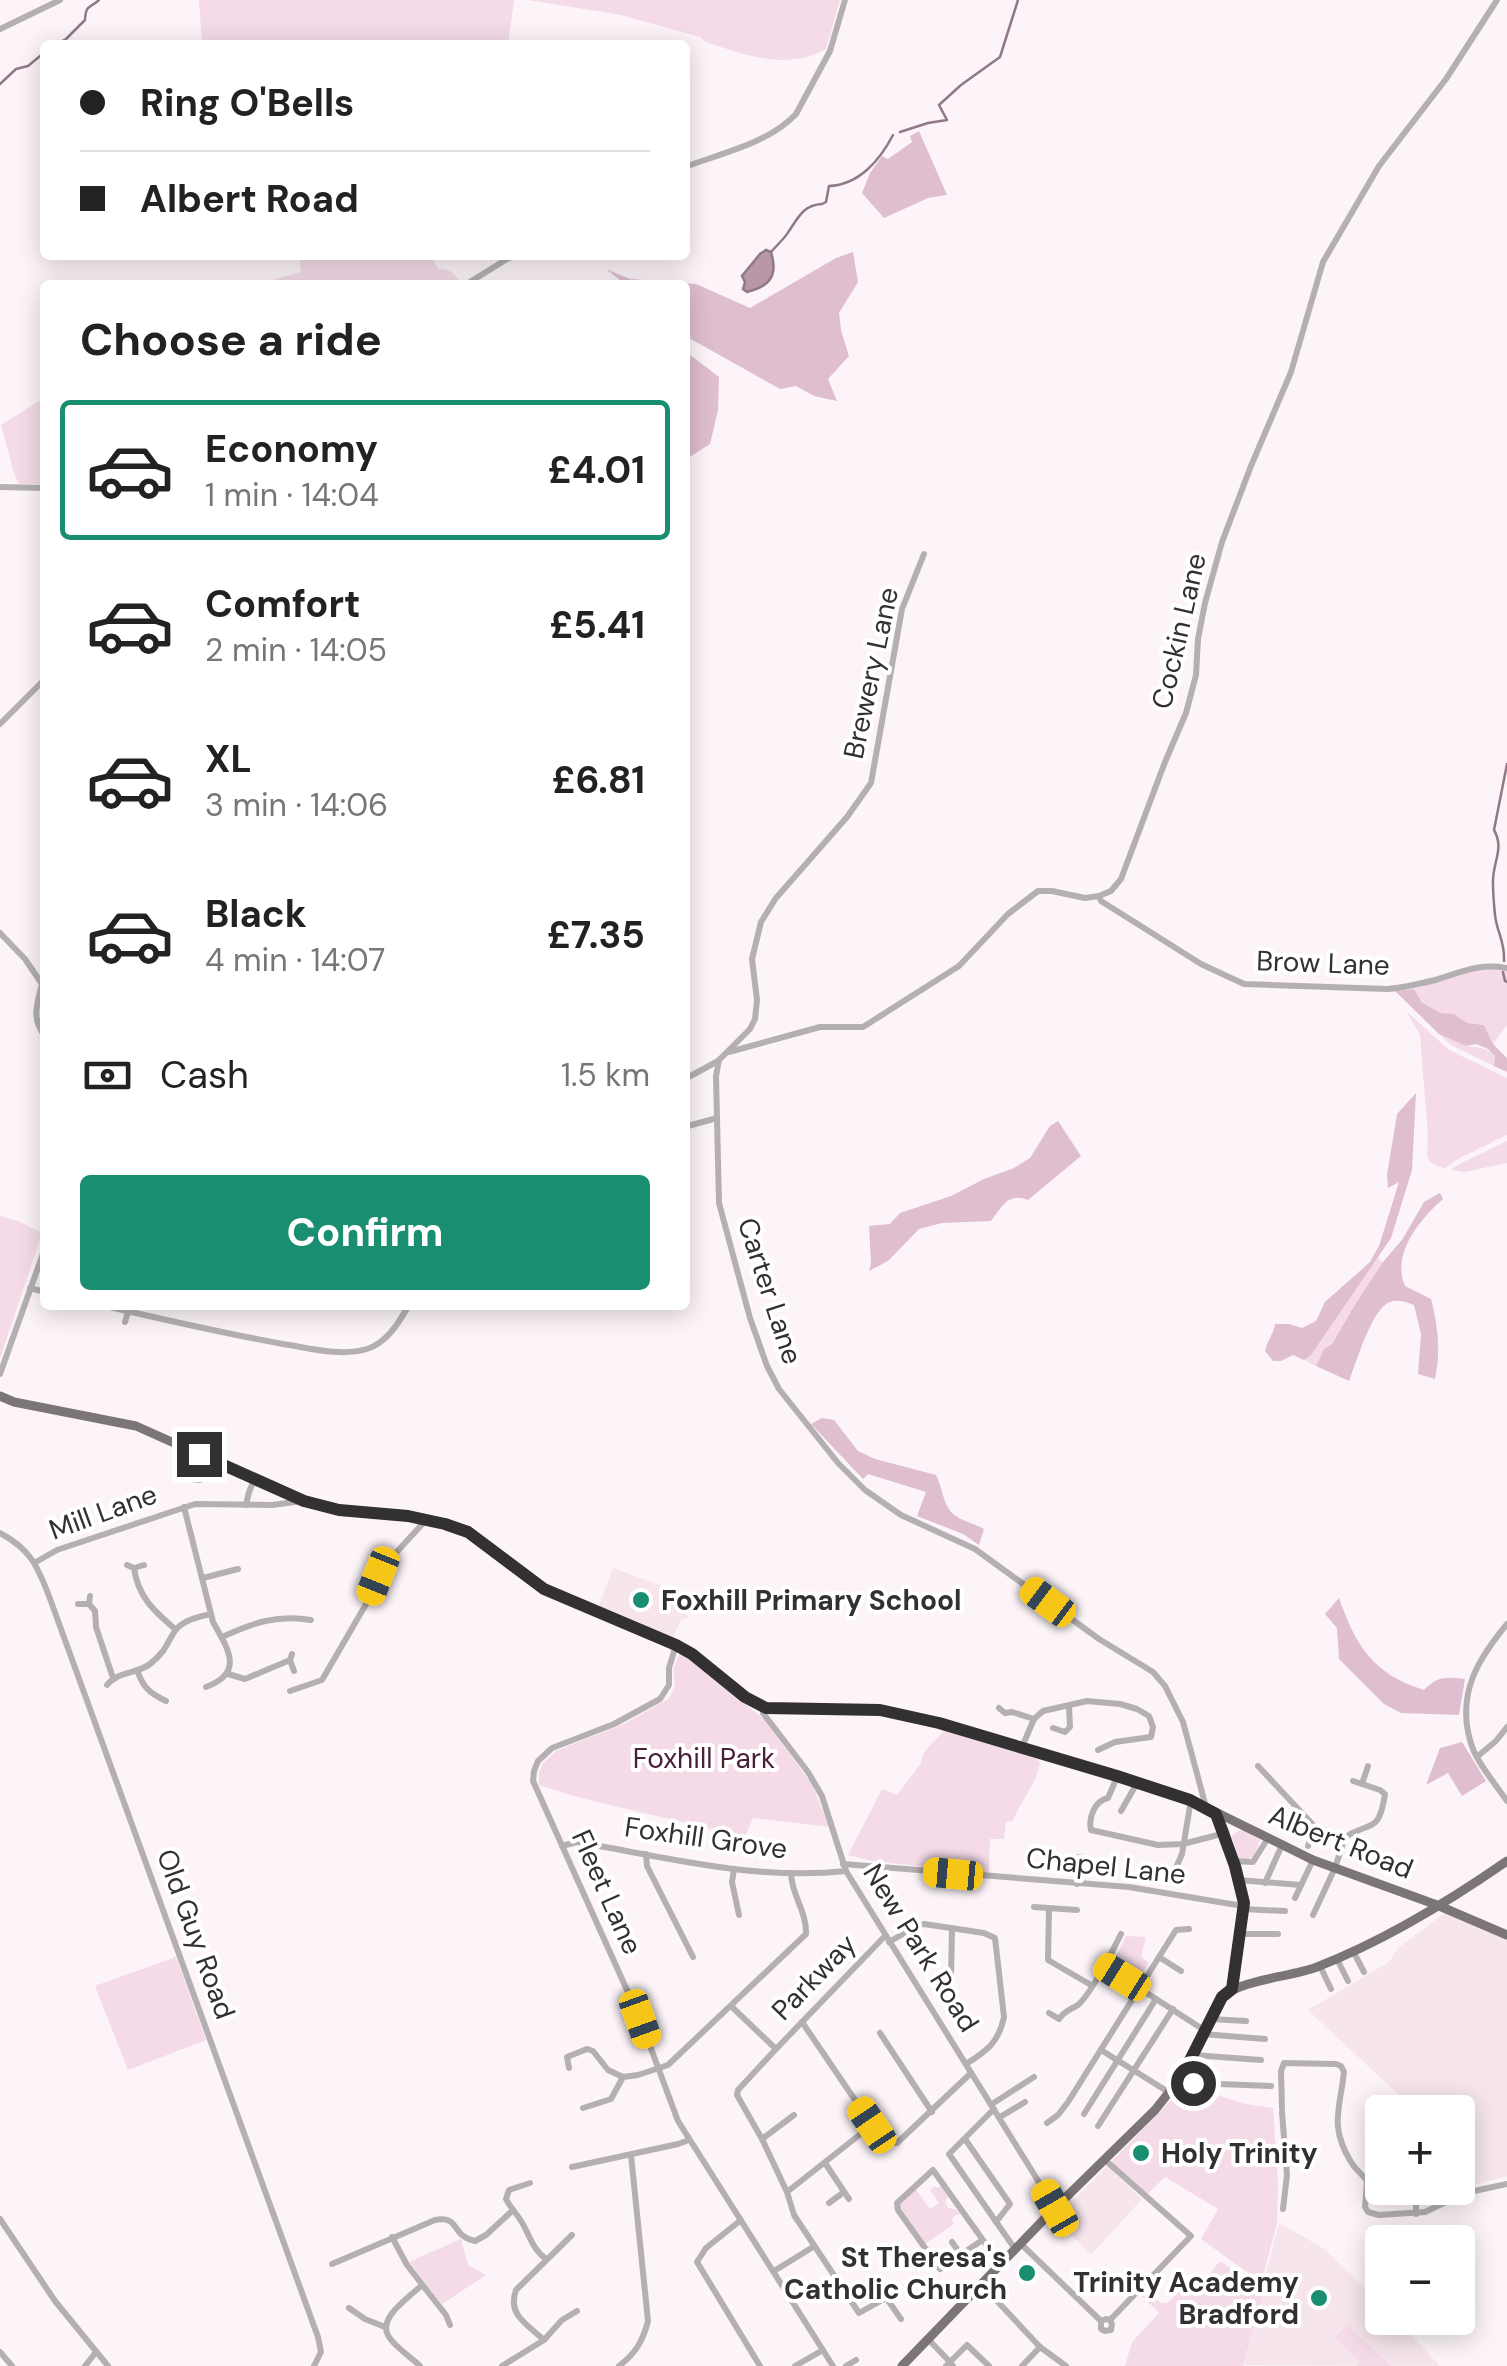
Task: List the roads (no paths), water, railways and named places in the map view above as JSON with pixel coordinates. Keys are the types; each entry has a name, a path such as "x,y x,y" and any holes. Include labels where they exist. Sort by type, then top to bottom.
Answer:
{"main road":[{"path":"0,1396 136,1426 304,1501 339,1510 426,1519 468,1532 544,1589 676,1645 745,1697 766,1708"},
{"name":"Albert Road","path":"766,1708 880,1710 1117,1776 1190,1800 1313,1860 1507,1936"},
{"path":"902,2366 1170,2093 1222,1997 1232,1989 1320,1966 1394,1931 1507,1861"}],"street":[{"path":"0,29 60,0"},
{"path":"690,165 754,141 796,114 830,51 845,0"},
{"name":"Cockin Lane","path":"1099,896 1111,891 1121,879 1186,713 1196,676 1205,603 1222,542 1291,372 1323,262 1379,166 1446,79 1498,0"},
{"path":"474,280 504,260"},
{"path":"0,487 40,488"},
{"name":"Brewery Lane","path":"728,1052 750,1029 757,1013 752,959 761,922 776,898 847,817 871,783 902,609 924,554"},
{"path":"0,724 40,685"},
{"path":"690,1076 728,1052 820,1028 863,1027 959,966 1008,914 1038,892 1099,896"},
{"name":"Brow Lane","path":"1099,896 1201,964 1244,984 1387,989 1433,981 1472,966 1507,968"},
{"path":"0,933 40,981"},
{"path":"40,993 35,1016 40,1030"},
{"name":"Carter Lane","path":"719,1060 719,1203 750,1318 778,1389 865,1490 901,1515 974,1549 1086,1630 1153,1672 1165,1686 1183,1722 1206,1808"},
{"path":"690,1125 717,1118"},
{"path":"0,1374 40,1261"},
{"path":"30,1288 40,1291"},
{"path":"120,1310 250,1338 342,1352 366,1349 380,1342 406,1310"},
{"path":"124,1322 128,1312"},
{"path":"186,1478 189,1450"},
{"path":"175,1477 200,1480"},
{"path":"246,1505 255,1478"},
{"name":"Mill Lane","path":"36,1562 57,1550 196,1504 280,1505 304,1501"},
{"path":"184,1507 211,1614 229,1657 228,1674 221,1682 210,1683"},
{"path":"290,1691 322,1680 369,1600 382,1568 426,1519"},
{"path":"0,1532 36,1562"},
{"name":"Old Guy Road","path":"36,1562 318,2337 321,2352 314,2366"},
{"path":"144,1564 130,1566 142,1597 175,1629"},
{"path":"203,1578 238,1568"},
{"path":"78,1604 89,1600 94,1610 110,1682 154,1661 182,1621 211,1614"},
{"path":"222,1637 272,1618 313,1620"},
{"path":"1507,1624 1470,1679 1466,1704 1470,1742 1507,1801"},
{"name":"Fleet Lane","path":"676,1645 669,1685 660,1699 614,1724 552,1748 538,1761 533,1781 640,2019 678,2121 833,2366"},
{"path":"228,1674 245,1679 291,1657 294,1670"},
{"path":"137,1670 143,1686 162,1699 154,1709"},
{"path":"1022,1747 1034,1719 1043,1712 1087,1700 1137,1708 1150,1716 1153,1738 1115,1742 1098,1750"},
{"path":"1053,1728 1064,1732 1070,1727 1068,1706"},
{"name":"New Park Road","path":"766,1708 763,1713 822,1796 844,1868 1055,2208"},
{"path":"999,1708 1034,1719"},
{"path":"1478,1756 1507,1727"},
{"path":"1258,1766 1315,1827 1345,1837 1376,1822 1385,1794 1353,1781"},
{"path":"1362,1784 1368,1766"},
{"path":"1117,1776 1108,1798 1096,1805 1089,1823 1091,1830 1158,1845 1183,1844 1225,1834"},
{"path":"1121,1811 1137,1783"},
{"path":"1174,1870 1182,1854 1190,1800"},
{"path":"1216,1814 1233,1861 1243,1908 1232,1989"},
{"path":"1308,1846 1315,1827"},
{"path":"1313,1915 1345,1837"},
{"path":"1233,1861 1254,1862 1268,1838"},
{"name":"Foxhill Grove","path":"562,1846 578,1842 734,1869 791,1873 844,1868"},
{"path":"1265,1882 1282,1845"},
{"path":"646,1854 646,1866 693,1956"},
{"path":"1077,1884 1078,1857"},
{"path":"1295,1898 1313,1860"},
{"name":"Chapel Lane","path":"844,1868 1129,1888 1243,1908 1285,1911"},
{"path":"734,1869 732,1882 739,1916"},
{"path":"568,2068 565,2054 587,2050 608,2070 623,2076 638,2076 668,2064 806,1934 791,1873"},
{"path":"1238,1880 1300,1886"},
{"path":"1034,1907 1077,1910"},
{"path":"1050,1908 1048,1960 1091,1985"},
{"path":"887,1939 920,1924 995,1938 1002,2026 993,2045 966,2064"},
{"path":"941,1971 951,1975 952,1928"},
{"path":"1047,2122 1068,2102 1176,1930 1189,1929"},
{"path":"1049,2013 1059,2019 1080,2002 1121,1934"},
{"path":"1239,1934 1278,1934"},
{"name":"Parkway","path":"762,2139 738,2100 738,2090 887,1939"},
{"path":"1352,1950 1364,1972"},
{"path":"1159,1957 1181,1971"},
{"path":"1336,1958 1348,1981"},
{"path":"1105,1966 1203,2032 1265,2039"},
{"path":"1320,1966 1331,1988"},
{"path":"1084,2114 1156,1999"},
{"path":"731,2006 776,2049"},
{"path":"1098,2126 1173,2009"},
{"path":"1210,2019 1246,2021"},
{"path":"802,2022 882,2140 892,2144 972,2073"},
{"path":"946,2031 956,2023"},
{"path":"880,2032 932,2112"},
{"path":"1100,2050 1170,2093"},
{"path":"1192,2055 1261,2060"},
{"path":"1283,2209 1287,2175 1282,2110 1284,2063 1341,2066 1344,2072 1336,2117 1347,2154 1367,2181 1368,2212 1416,2214 1465,2194 1507,2184"},
{"path":"584,2108 611,2099 623,2076"},
{"path":"1034,2076 993,2107 949,2154 996,2222 1018,2246 1106,2320 1191,2236 1105,2160"},
{"path":"1182,2076 1193,2083 1272,2086"},
{"path":"1000,2117 1025,2102"},
{"path":"794,2115 762,2139 794,2216 859,2313 886,2298"},
{"path":"787,2192 872,2125"},
{"path":"965,2138 1010,2204 996,2222"},
{"path":"572,2167 690,2140"},
{"path":"619,2366 641,2342 648,2321 632,2154"},
{"path":"824,2162 847,2195 829,2202"},
{"path":"981,2241 940,2269 896,2207 897,2202 932,2170 1000,2265"},
{"path":"530,2183 509,2190 506,2199 538,2253 546,2259"},
{"path":"1416,2205 1416,2214"},
{"path":"332,2264 446,2218 464,2240 475,2242 512,2210"},
{"path":"0,2219 55,2302 108,2366"},
{"path":"741,2220 706,2248 697,2262 760,2366"},
{"path":"544,2340 516,2314 513,2298 516,2290 572,2235"},
{"path":"392,2237 406,2265 450,2325"},
{"path":"952,2242 961,2255"},
{"path":"774,2271 813,2247"},
{"path":"873,2278 901,2319"},
{"path":"982,2284 1040,2347 1066,2366"},
{"path":"420,2366 388,2336 386,2326 395,2310 422,2285"},
{"path":"348,2308 386,2326"},
{"path":"502,2366 544,2340 562,2320 577,2312"},
{"path":"929,2340 950,2365 967,2345 989,2366"},
{"path":"1022,2366 1040,2347"},
{"path":"795,2366 823,2350"},
{"path":"0,2352 12,2366"},
{"path":"85,2366 96,2352"},
{"path":"846,2366 856,2360"}],"waterway":[{"path":"64,40 85,20 87,9 99,0"},
{"path":"900,132 947,120 939,105 1000,57 1018,0"},
{"path":"0,84 16,69 28,66 40,56"},
{"path":"771,252 803,212 826,202 829,186 850,181 867,170 893,135"},
{"path":"1504,961 1493,883 1498,850 1494,830 1507,764"},
{"path":"1503,972 1507,982"}],"place":[{"name":"Foxhill Primary School","path":"641,1600"},
{"name":"Holy Trinity","path":"1141,2153"},
{"name":"St Theresa's Catholic Church","path":"1027,2273"},
{"name":"Trinity Academy Bradford","path":"1319,2298"}],"park label":[{"name":"Foxhill Park","path":"704,1758"}]}
